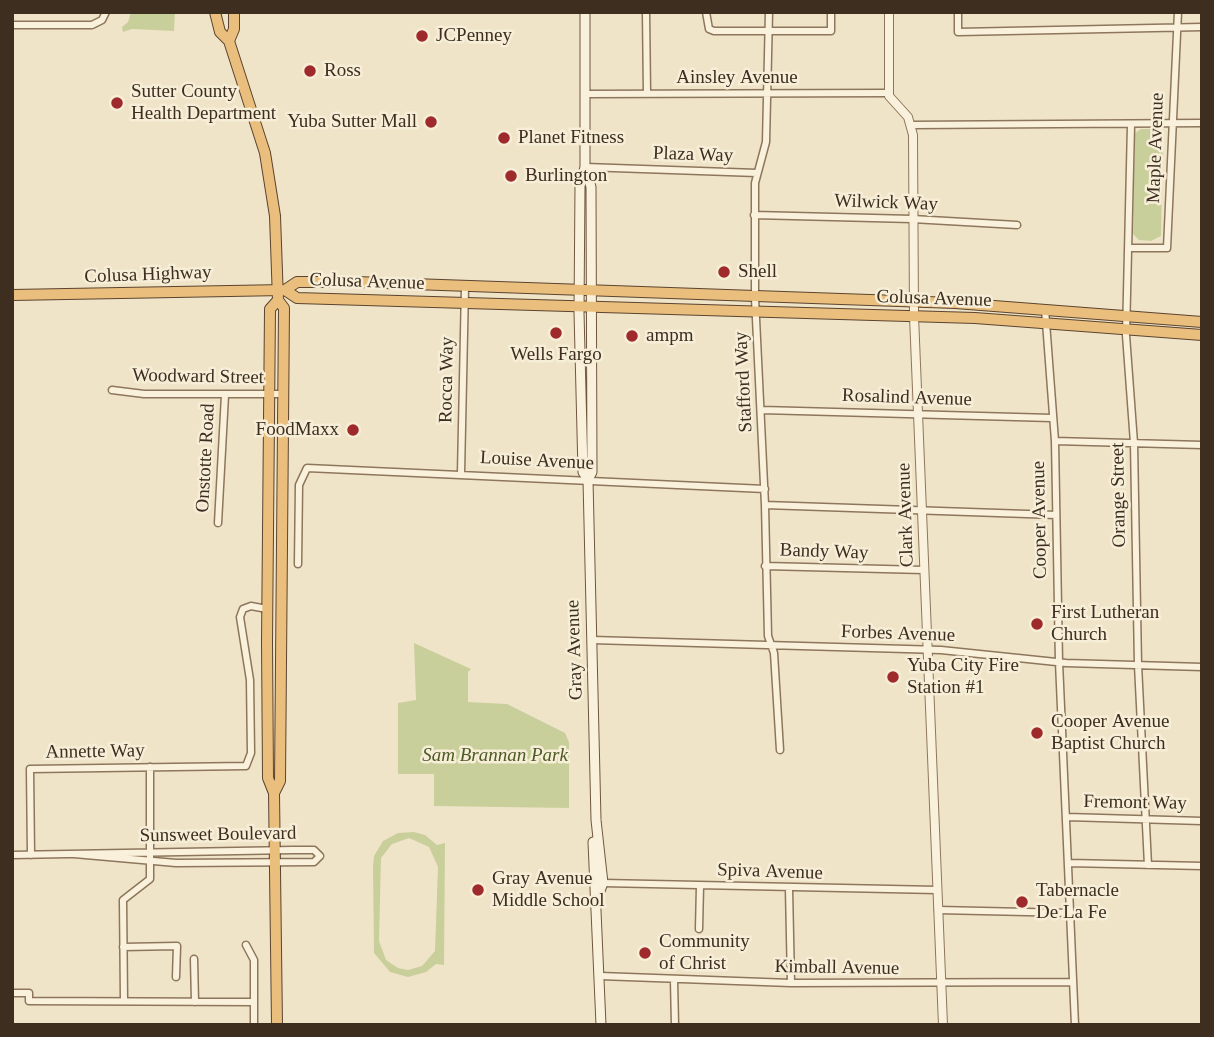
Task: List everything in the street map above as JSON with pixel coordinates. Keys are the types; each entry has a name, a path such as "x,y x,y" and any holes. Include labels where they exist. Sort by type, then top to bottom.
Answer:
{"highway":[{"path":"215,12 217,27 229,41 266,160 276,230 280,294 284,308 279,633 280,781 274,793"},
{"path":"229,41 234,29 234,12"},
{"name":"Colusa Avenue","path":"280,294 297,282 579,290 914,302 1202,322"},
{"path":"277,1025 274,793 268,778 267,609 270,309 280,294"},
{"name":"Colusa Avenue","path":"280,294 297,298 914,316 1046,322 1202,335"},
{"name":"Colusa Highway","path":"12,295 280,294"}],"main road":[{"name":"Gray Avenue","path":"585,12 585,167 580,186 579,306 583,472 588,480"},
{"name":"Gray Avenue","path":"585,167 591,187 592,472 588,480 596,820 594,883 598,896 601,1025"},
{"name":"Gray Avenue","path":"596,820 603,883 598,896"}],"street":[{"path":"12,25 92,25 102,20 106,12"},
{"path":"646,12 647,94"},
{"path":"706,12 709,29 714,31 831,31 831,12"},
{"name":"Stafford Way","path":"769,12 766,142 757,173 754,215 755,311 762,410 768,636 780,750"},
{"path":"889,12 889,93 911,125 1202,123"},
{"path":"958,12 958,32 1202,27"},
{"name":"Maple Avenue","path":"1129,248 1167,248 1178,12"},
{"name":"Ainsley Avenue","path":"585,94 889,93"},
{"name":"Clark Avenue","path":"911,125 914,316 943,1025"},
{"name":"Orange Street","path":"1131,125 1126,328 1134,443 1138,665 1148,865"},
{"name":"Plaza Way","path":"585,167 757,173"},
{"name":"Wilwick Way","path":"754,215 1017,225"},
{"name":"Rocca Way","path":"461,473 465,287"},
{"name":"Cooper Avenue","path":"1045,309 1055,441 1059,662 1075,1025"},
{"name":"Woodward Street","path":"112,390 144,394 283,394"},
{"name":"Onstotte Road","path":"218,523 225,395"},
{"name":"Rosalind Avenue","path":"762,410 1052,418"},
{"path":"1055,441 1202,445"},
{"name":"Louise Avenue","path":"298,564 299,485 307,468 765,489"},
{"path":"765,505 1056,515"},
{"name":"Bandy Way","path":"765,566 924,570"},
{"name":"Annette Way","path":"31,855 30,769 246,766 251,753 250,680 240,617 243,609 251,606 267,609"},
{"name":"Forbes Avenue","path":"592,640 928,649 1059,662 1202,667"},
{"path":"124,1001 122,900 150,879 150,767"},
{"name":"Fremont Way","path":"1067,817 1202,821"},
{"name":"Sunsweet Boulevard","path":"12,855 314,850 320,856 317,861 150,862 74,854"},
{"path":"1069,863 1202,866"},
{"name":"Spiva Avenue","path":"603,883 789,889 937,890"},
{"path":"699,929 700,886"},
{"path":"789,889 791,983"},
{"path":"938,910 1071,913"},
{"path":"246,945 254,960 254,1025"},
{"path":"123,947 177,946 176,977"},
{"path":"194,959 195,1002"},
{"name":"Kimball Avenue","path":"600,976 941,985 1073,982"},
{"path":"674,980 675,1025"},
{"path":"12,993 29,993 29,1001 254,1002"}],"green space":[{"path":"131,12 175,12 174,31 132,29 123,32 122,27 128,22"},
{"path":"1141,129 1158,129 1163,134 1161,236 1151,241 1139,240 1133,234 1135,133"},
{"name":"Sam Brannan Park","path":"414,643 471,669 468,672 468,702 507,704 565,733 569,742 569,808 434,806 434,774 398,774 398,703 416,700"},
{"path":"414,832 425,835 437,845 445,843 444,965 436,964 426,972 408,977 390,972 374,953 374,856 383,841 398,833","holes":["409,838 429,847 438,867 435,951 422,966 408,970 398,968 386,960 379,941 381,858 392,844"]}],"place":[{"name":"JCPenney","path":"422,36"},
{"name":"Ross","path":"310,71"},
{"name":"Sutter County Health Department","path":"117,103"},
{"name":"Yuba Sutter Mall","path":"431,122"},
{"name":"Planet Fitness","path":"504,138"},
{"name":"Burlington","path":"511,176"},
{"name":"Shell","path":"724,272"},
{"name":"Wells Fargo","path":"556,333"},
{"name":"ampm","path":"632,336"},
{"name":"FoodMaxx","path":"353,430"},
{"name":"First Lutheran Church","path":"1037,624"},
{"name":"Yuba City Fire Station #1","path":"893,677"},
{"name":"Cooper Avenue Baptist Church","path":"1037,733"},
{"name":"Gray Avenue Middle School","path":"478,890"},
{"name":"Tabernacle De La Fe","path":"1022,902"},
{"name":"Community of Christ","path":"645,953"}]}
